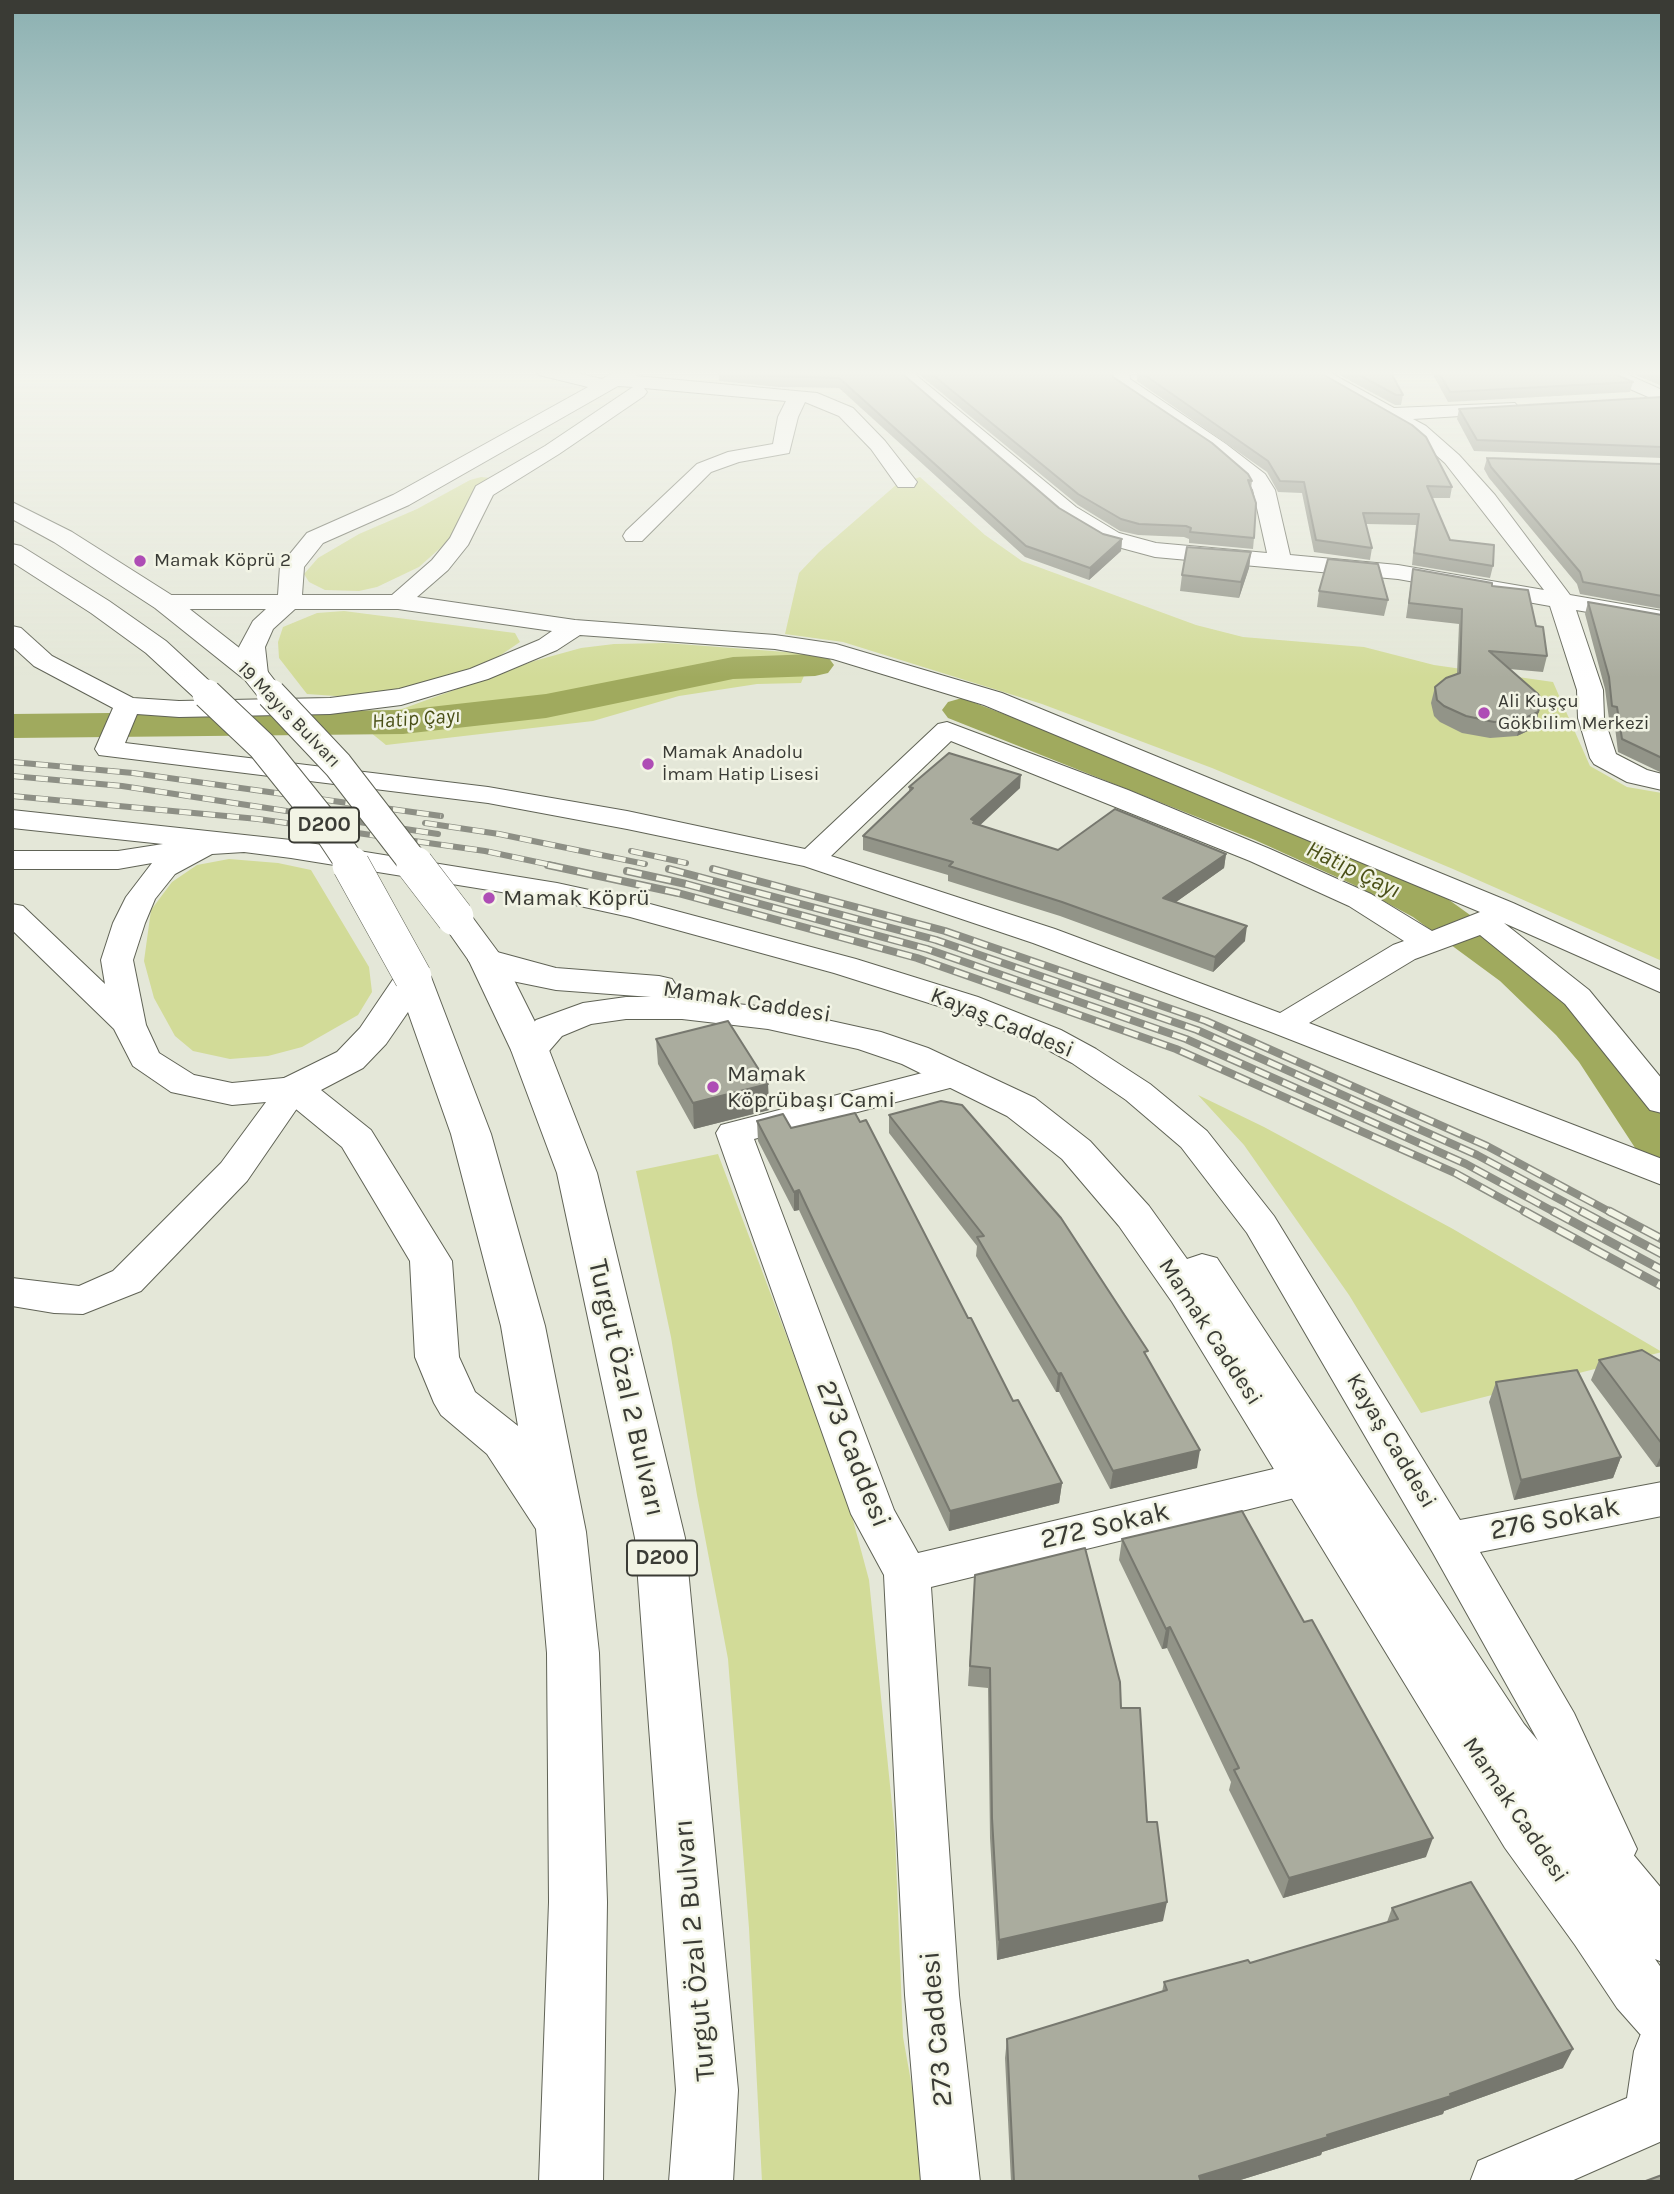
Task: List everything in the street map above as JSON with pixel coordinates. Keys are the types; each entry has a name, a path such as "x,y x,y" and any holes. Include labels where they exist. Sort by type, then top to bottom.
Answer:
{"main road":[{"name":"19 Mayıs Bulvarı","path":"12,509 63,537 164,603 263,684 338,765 455,917"},
{"name":"19 Mayıs Bulvarı","path":"12,551 100,607 156,647 262,746 320,818 362,882 413,977"},
{"name":"Turgut Özal 2 Bulvarı","path":"455,917 486,960 530,1050 577,1173 660,1538 707,2090 701,2182"},
{"name":"Mamak Caddesi","path":"486,960 556,979 729,994 825,1012 877,1027 932,1044 1012,1080 1043,1099 1100,1145 1159,1210 1215,1287 1505,1741 1632,1921 1638,1987 1662,2013"},
{"path":"413,977 373,1036 349,1060 294,1087 357,1139 431,1261 438,1357 457,1403 504,1441 561,1532"},
{"name":"D200","path":"413,977 471,1134 523,1326 561,1532 573,1653 577,1874 571,2182"},
{"name":"Mamak Caddesi","path":"530,1050 549,1028 583,1014 626,1008 720,1010 813,1026 880,1044 957,1075 1021,1107 1076,1150 1134,1216 1186,1291 1525,1830 1632,1921"}],"street":[{"path":"263,684 252,647 262,626 289,603 292,566 315,538 401,500 449,473"},
{"path":"398,602 440,565 460,540 484,491 513,473"},
{"path":"634,536 698,473"},
{"path":"900,473 906,482"},
{"path":"1022,473 1068,512 1111,538 1155,550 1398,572 1662,618"},
{"path":"1250,473 1264,491 1280,560"},
{"path":"1463,473 1554,587 1590,690 1591,718 1604,758 1637,776 1662,782"},
{"path":"164,603 398,602 575,627 775,642 836,652 993,699 1466,928 1577,997 1662,1102"},
{"path":"12,633 43,661 121,718 179,709 330,706 401,697 479,674 548,645 575,627"},
{"path":"121,718 109,749 488,795 627,820 811,859 1044,936 1283,1025 1662,1173"},
{"path":"811,859 947,730 1118,796 1360,900 1662,983"},
{"path":"12,819 244,844"},
{"path":"93,827 112,840 118,860 117,960 129,1025 145,1059 183,1084 232,1094 294,1087"},
{"name":"Kayaş Caddesi","path":"12,860 118,860 206,846 244,844 291,849 557,892 635,909 845,966 965,1004 1049,1037 1084,1056 1138,1092 1194,1139 1261,1225 1449,1539 1557,1728 1632,1921"},
{"name":"Kayaş Caddesi","path":"117,960 141,897 156,877 164,868 206,846"},
{"path":"12,913 129,1025"},
{"path":"1283,1025 1404,952 1466,928"},
{"name":"273 Caddesi","path":"951,2182 932,1995 907,1574 873,1514 734,1133 957,1075"},
{"path":"12,1292 54,1299 83,1300 127,1281 234,1172 294,1087"},
{"name":"272 Sokak","path":"907,1574 1303,1479"},
{"name":"276 Sokak","path":"1449,1539 1662,1499"},
{"path":"1499,2182 1653,2116 1662,2051"}],"green space":[{"path":"481,477 491,478 447,542 419,567 377,587 359,591 325,590 309,582 304,574 318,558 359,534"},
{"path":"920,477 985,535 1022,561 1196,625 1243,637 1364,647 1434,665 1553,682 1590,766 1627,787 1662,793 1662,961 1453,869 1212,768 1042,704 843,642 785,634 799,573 819,552 896,485"},
{"path":"344,611 515,633 520,642 489,663 397,693 350,697 307,694 279,658 278,642 283,627 317,613"},
{"path":"665,643 813,654 801,683 757,684 679,696 593,721 386,745 349,715 402,709 534,661 581,648"},
{"path":"229,859 278,863 311,870 369,967 372,992 358,1015 302,1047 268,1056 230,1059 193,1051 175,1036 154,998 144,961 151,910 172,882 197,865"},
{"path":"1198,1095 1264,1127 1453,1229 1662,1352 1421,1413 1349,1295 1244,1145"},
{"path":"718,1154 846,1494 869,1580 895,1834 903,2037 929,2182 762,2182 749,1928 728,1659 671,1337 636,1171"}],"building":[{"path":"945,473 1019,473 1059,508 1103,534 1122,539 1090,568 1026,546"},
{"path":"1053,473 1247,473 1252,481 1248,480 1256,503 1254,538 1190,532 1191,528 1186,526 1139,524 1121,519 1078,494"},
{"path":"1275,473 1445,473 1452,487 1427,486 1450,540 1494,545 1493,566 1414,553 1419,514 1363,513 1372,548 1316,540 1304,482 1280,481"},
{"path":"1496,473 1662,473 1662,596 1583,582 1580,572"},
{"path":"1187,547 1251,552 1241,582 1182,575"},
{"path":"1328,559 1378,564 1388,600 1319,591"},
{"path":"1413,569 1492,583 1492,586 1528,590 1536,626 1543,627 1547,656 1489,651 1538,694 1542,700 1538,712 1521,720 1494,722 1466,716 1437,700 1435,687 1446,678 1460,673 1462,609 1409,603"},
{"path":"1588,602 1662,615 1662,758 1622,739 1617,707 1612,706 1609,677"},
{"path":"949,753 1021,775 971,819 975,821 973,823 1058,850 1115,809 1226,854 1163,898 1247,926 1215,957 1062,902 949,866 953,862 863,836 913,788 909,787"},
{"path":"728,1021 768,1084 693,1103 656,1039"},
{"path":"941,1101 962,1105 1061,1218 1148,1351 1144,1352 1200,1450 1113,1471 1061,1373 1058,1374 977,1237 984,1236 889,1115"},
{"path":"855,1113 860,1122 866,1120 968,1318 971,1318 1013,1401 1018,1400 1062,1483 950,1511 799,1190 794,1192 757,1121 783,1114 791,1128"},
{"path":"1642,1350 1662,1362 1662,1444 1599,1360"},
{"path":"1577,1370 1621,1457 1521,1480 1496,1382"},
{"path":"1242,1511 1304,1622 1312,1620 1433,1838 1289,1878 1234,1770 1239,1768 1170,1627 1166,1629 1122,1539"},
{"path":"1085,1548 1120,1682 1121,1708 1140,1708 1147,1822 1157,1822 1167,1902 999,1940 992,1818 990,1668 970,1666 975,1575"},
{"path":"1471,1882 1573,2049 1450,2094 1451,2096 1199,2176 1201,2182 1014,2182 1007,2039 1167,1990 1164,1982 1248,1960 1250,1963 1398,1919 1392,1908"},
{"path":"1662,2175 1662,2182 1643,2182"}],"waterway":[{"name":"Hatip Çayı","path":"12,726 403,722 546,706 733,668 815,665"},
{"name":"Hatip Çayı","path":"962,710 1270,831 1368,874 1429,907 1517,971 1574,1024 1599,1053 1662,1148"}],"railway":[{"path":"12,762 133,773 441,816"},
{"path":"12,776 122,786 438,834"},
{"path":"12,796 258,819 485,851 556,866"},
{"path":"425,823 499,834 645,864"},
{"path":"631,851 686,863"},
{"path":"548,865 678,893 917,958 1176,1049 1455,1173 1528,1213"},
{"path":"669,869 936,940 1197,1030 1477,1155 1585,1213"},
{"path":"713,869 945,931 1206,1021 1487,1146 1612,1213"},
{"path":"627,871 686,884 927,949 1186,1039 1466,1164 1556,1213"},
{"path":"1524,1211 1662,1286"},
{"path":"1553,1211 1662,1270"},
{"path":"1581,1211 1662,1254"},
{"path":"1609,1211 1662,1239"}],"place":[{"name":"Mamak Köprü 2","path":"140,561"},
{"name":"Ali Kuşçu Gökbilim Merkezi","path":"1484,713"},
{"name":"Mamak Anadolu İmam Hatip Lisesi","path":"648,764"},
{"name":"Mamak Köprü","path":"489,898"},
{"name":"Mamak Köprübaşı Cami","path":"713,1087"}]}
